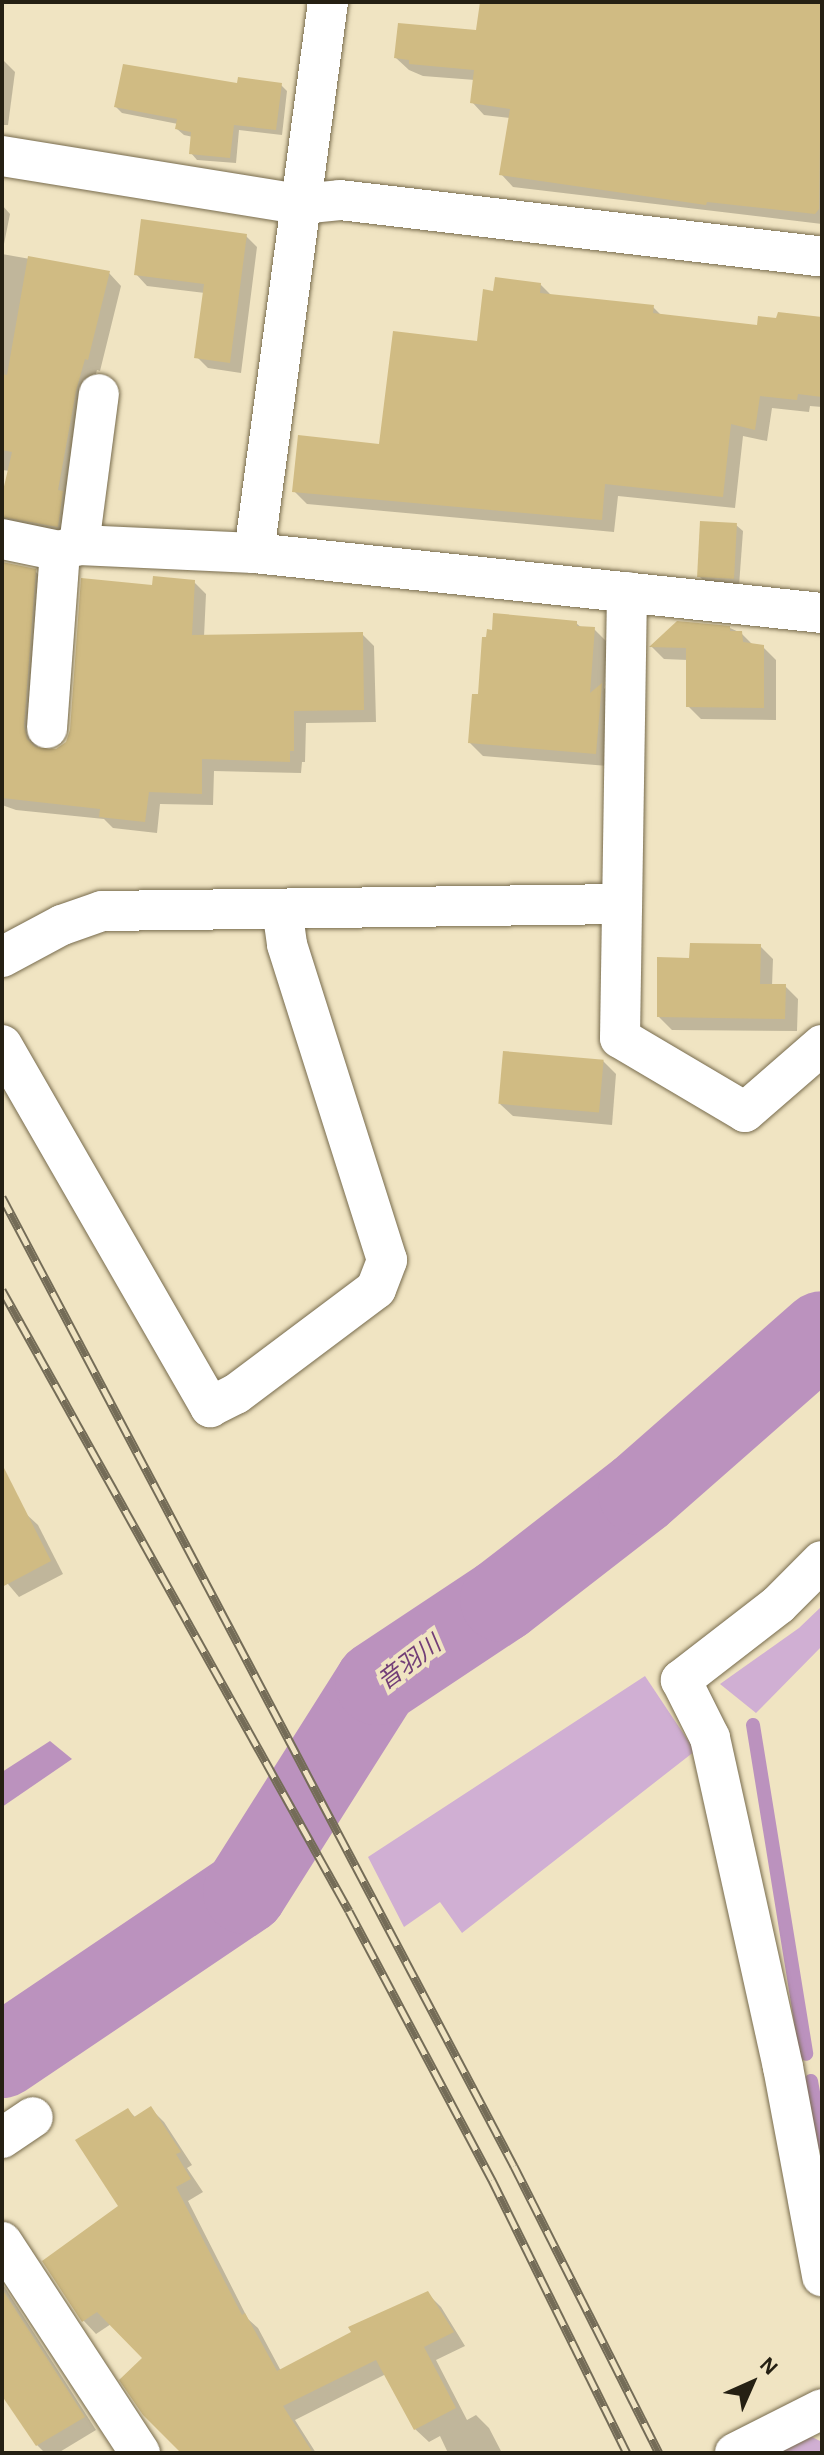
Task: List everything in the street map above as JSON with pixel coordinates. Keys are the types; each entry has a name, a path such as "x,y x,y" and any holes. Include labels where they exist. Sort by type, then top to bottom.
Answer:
{"street":[{"path":"254,553 328,2"},
{"path":"2,156 300,204 340,200 822,257"},
{"path":"47,728 69,548 99,394"},
{"path":"2,539 69,548 254,553 822,613"},
{"path":"627,592 620,1038 745,1112 822,1045"},
{"path":"2,957 62,925 102,911 622,904"},
{"path":"2,1045 210,1407 236,1394 376,1289 387,1260 287,944 282,909"},
{"path":"822,1561 778,1605 681,1680 710,1738 783,2067 822,2276"},
{"path":"2,2242 140,2453"},
{"path":"735,2453 822,2409"}],"shaded area":[{"path":"822,1606 822,1646 756,1713 720,1684 799,1628"},
{"path":"645,1676 695,1751 462,1933 440,1902 404,1927 368,1857"},
{"path":"50,1741 72,1759 2,1807 2,1772"},
{"path":"812,2437 822,2442 822,2453 775,2453"}],"building":[{"path":"480,2 822,2 819,209 815,214 707,202 706,205 499,175 510,109 470,103 474,70 409,64 409,60 394,58 398,23 476,30"},
{"path":"123,64 237,83 238,77 282,83 276,130 234,125 230,158 189,154 191,132 175,129 177,119 114,107"},
{"path":"141,219 247,234 230,363 194,358 204,284 134,275"},
{"path":"28,256 110,271 88,360 85,359 76,391 58,490 63,491 58,527 2,517 2,495 12,452 2,450 2,374 7,375"},
{"path":"495,277 541,283 540,293 654,305 653,313 757,325 758,316 776,318 778,312 822,317 822,397 798,394 797,400 760,396 755,430 731,424 723,497 605,484 602,520 292,492 298,435 379,444 393,331 477,341 483,289 493,291"},
{"path":"700,521 737,523 734,579 697,577"},
{"path":"2,562 36,569 24,726 27,739 35,747 56,749 66,742 70,730 81,578 152,585 153,576 195,580 192,635 363,632 364,710 294,711 294,751 290,751 290,762 202,759 202,794 149,792 145,822 99,817 100,809 2,798"},
{"path":"493,613 577,621 577,626 595,627 590,693 602,683 596,754 468,743 472,694 478,694 482,637 486,637 487,629 492,630"},
{"path":"677,621 730,626 730,631 742,631 743,642 764,645 764,708 686,707 686,648 649,647"},
{"path":"690,943 761,944 760,984 786,984 785,1019 657,1017 657,957 689,958"},
{"path":"503,1051 604,1060 599,1113 498,1104"},
{"path":"2,1464 51,1561 2,1587"},
{"path":"151,2106 181,2152 176,2154 191,2179 176,2187 242,2315 245,2313 277,2371 351,2332 348,2327 428,2291 454,2332 424,2347 456,2408 414,2430 376,2360 283,2406 313,2453 181,2453 143,2415 119,2380 142,2358 97,2312 82,2322 42,2261 118,2206 75,2140 128,2108 134,2117"},
{"path":"2,2289 85,2417 36,2446 2,2396"}],"waterway":[{"name":"音羽川","path":"2,2056 245,1892 377,1683 502,1600 640,1493 822,1333"},
{"path":"753,1725 806,2054"},
{"path":"811,2081 822,2143"}],"railway":[{"path":"2,1197 514,2166 659,2453"},
{"path":"2,1290 349,1911 492,2180 627,2453"}]}
